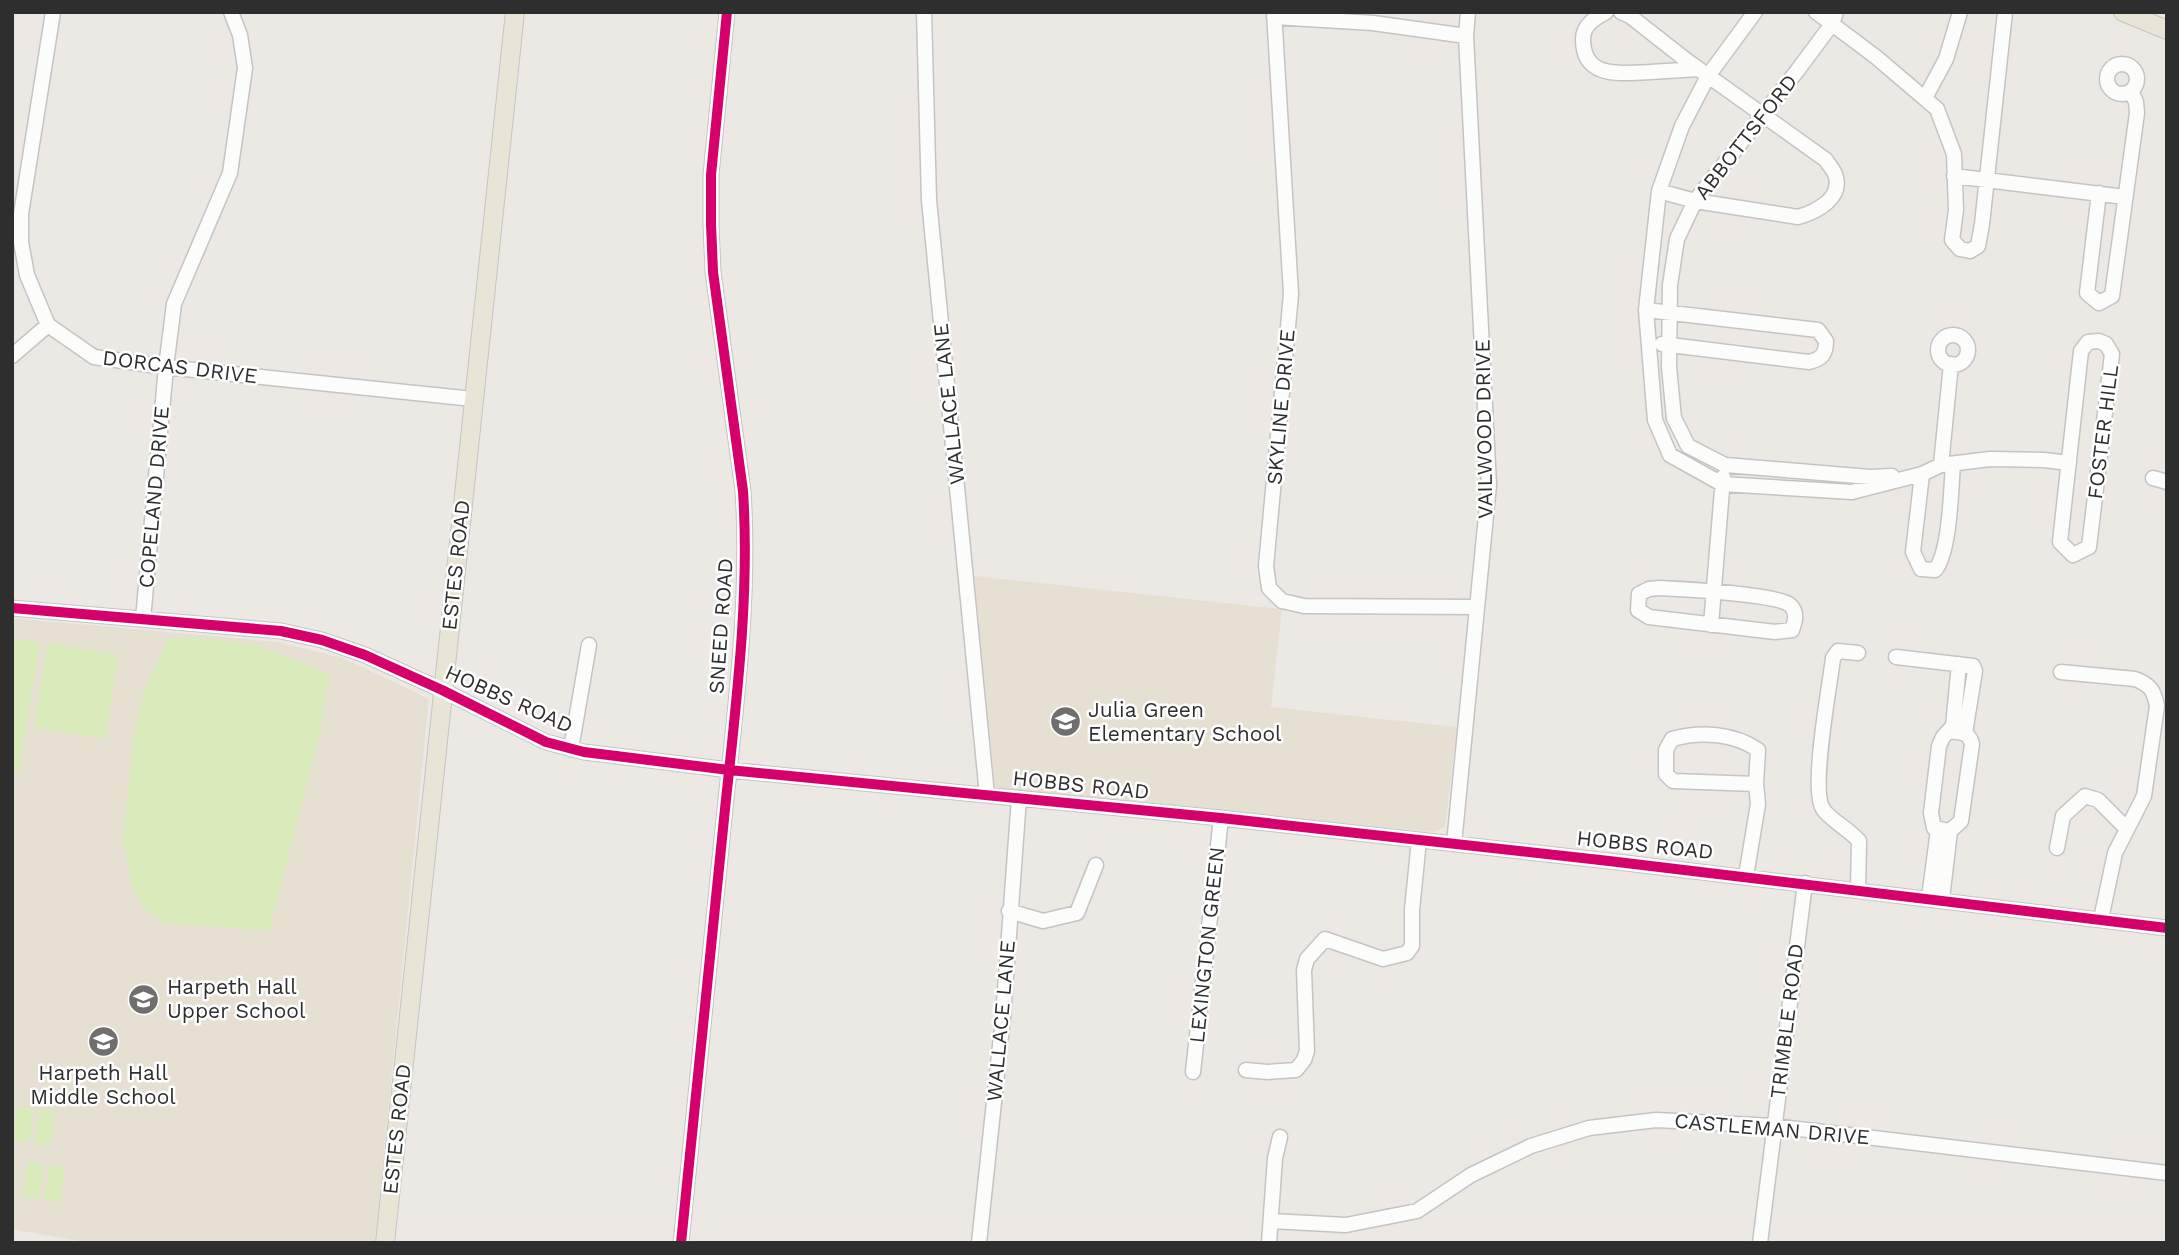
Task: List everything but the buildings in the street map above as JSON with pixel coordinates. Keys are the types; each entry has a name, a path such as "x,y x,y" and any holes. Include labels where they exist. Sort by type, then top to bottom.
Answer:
{"main road":[{"name":"ESTES ROAD","path":"385,1243 515,12"},
{"path":"2123,12 2167,30"}],"street":[{"path":"12,356 48,325 27,275 21,242 21,214 53,12"},
{"name":"COPELAND DRIVE","path":"144,619 174,304 230,173 245,68 240,34 231,12"},
{"name":"SNEED ROAD","path":"681,1243 729,770 743,607 746,527 712,248 711,175 727,12"},
{"name":"WALLACE LANE","path":"924,12 929,200 988,795"},
{"name":"VAILWOOD DRIVE","path":"1454,844 1489,485 1466,36 1468,12"},
{"path":"1606,12 1592,21 1583,35 1585,51 1593,65 1599,69 1619,74 1703,72"},
{"path":"1621,12 1826,160 1836,176 1836,185 1830,200 1813,213 1798,217 1695,201 1659,191"},
{"name":"ABBOTTSFORD","path":"1755,12 1703,72 1659,191 1646,310 1655,420 1670,454 1722,484 1852,492 1947,465 1990,459 2068,463"},
{"path":"1816,12 1834,18 1937,109 1954,154 1956,210 1952,240 1960,249 1970,251 1978,246 1983,224 2005,12"},
{"path":"1924,98 1946,59 1960,12"},
{"path":"1274,15 1373,23 1466,36"},
{"name":"SKYLINE DRIVE","path":"1274,15 1291,294 1266,566 1269,588 1282,601 1304,606 1477,607"},
{"name":"ABBOTTSFORD","path":"1834,18 1695,201 1677,239 1669,313 1674,418 1688,446 1725,465 1870,477 1922,474"},
{"path":"2099,193 2087,293 2099,303 2112,296 2137,113 2131,91"},
{"path":"1954,176 2125,197"},
{"path":"1646,310 1818,330 1826,341 1823,356 1810,362 1650,343"},
{"name":"DORCAS DRIVE","path":"48,325 94,357 473,399"},
{"name":"FOSTER HILL","path":"2099,341 2106,344 2112,354 2100,466 2090,547 2073,555 2060,542 2068,463 2081,351 2088,342 2099,341"},
{"path":"1922,474 1913,552 1921,569 1935,570 1940,565 1948,520 1951,364"},
{"path":"1711,625 1725,465"},
{"path":"1649,589 1713,591 1779,601 1789,605 1795,614 1792,630 1775,632 1649,617 1638,610 1639,594 1649,589"},
{"name":"HOBBS ROAD","path":"12,607 281,631 322,640 365,655 442,690 546,742 571,749 729,770 1221,818 1746,876 2167,928"},
{"path":"571,749 589,645"},
{"path":"1858,653 1838,651 1833,658 1818,792 1822,809 1853,833 1859,841 1858,889"},
{"path":"1896,657 1966,665 1975,671 1965,733"},
{"path":"1944,830 1932,822 1931,813 1940,746 1943,737 1953,726 1966,665"},
{"path":"2061,672 2147,683 2154,691 2157,706 2144,796 2115,853 2101,919"},
{"path":"1944,830 1961,821 1972,744 1970,736 1965,733 1949,731"},
{"path":"1746,876 1758,804 1758,750 1746,741 1716,735 1672,739 1666,750 1667,774 1673,781 1756,784"},
{"path":"2057,848 2063,816 2085,796 2098,800 2127,829"},
{"name":"WALLACE LANE","path":"979,1243 1003,1017 1019,798"},
{"name":"LEXINGTON GREEN","path":"1193,1072 1221,818"},
{"path":"1935,899 1944,830"},
{"path":"1246,1070 1296,1070 1304,1060 1307,1051 1304,970 1307,959 1325,939 1383,959 1407,954 1412,946 1412,910 1419,840"},
{"path":"1009,911 1043,921 1077,913 1096,865"},
{"name":"TRIMBLE ROAD","path":"1760,1243 1805,883"},
{"name":"CASTLEMAN DRIVE","path":"1271,1221 1346,1225 1417,1211 1471,1175 1531,1146 1589,1128 1656,1120 1774,1126 2167,1173"},
{"path":"1269,1243 1275,1158 1280,1137"}],"shaded area":[{"path":"974,576 1282,609 1271,707 1457,727 1445,827 1433,832 995,788"},
{"path":"12,618 277,642 343,658 429,699 375,1243 90,1243 12,1229"}],"green space":[{"path":"199,637 259,646 329,674 321,728 269,931 164,923 143,907 131,883 123,839 133,741 144,692 168,639"},
{"path":"12,638 40,643 18,774 12,773"},
{"path":"48,643 119,655 105,739 34,727"},
{"path":"18,1106 34,1109 29,1143 13,1141"},
{"path":"39,1109 55,1111 50,1146 34,1144"},
{"path":"28,1162 44,1164 39,1199 23,1197"},
{"path":"49,1165 65,1167 60,1202 44,1200"}],"cycle path":[{"path":"681,1243 737,690 745,570 743,491 713,272 711,224 711,175 727,12"},
{"path":"12,608 281,631 322,640 365,655 442,690 546,742 584,752 729,770 1221,818 1609,861 2167,928"}],"place":[{"name":"Julia Green Elementary School","path":"1065,722"},
{"name":"Harpeth Hall Upper School","path":"144,999"},
{"name":"Harpeth Hall Middle School","path":"103,1041"}]}
